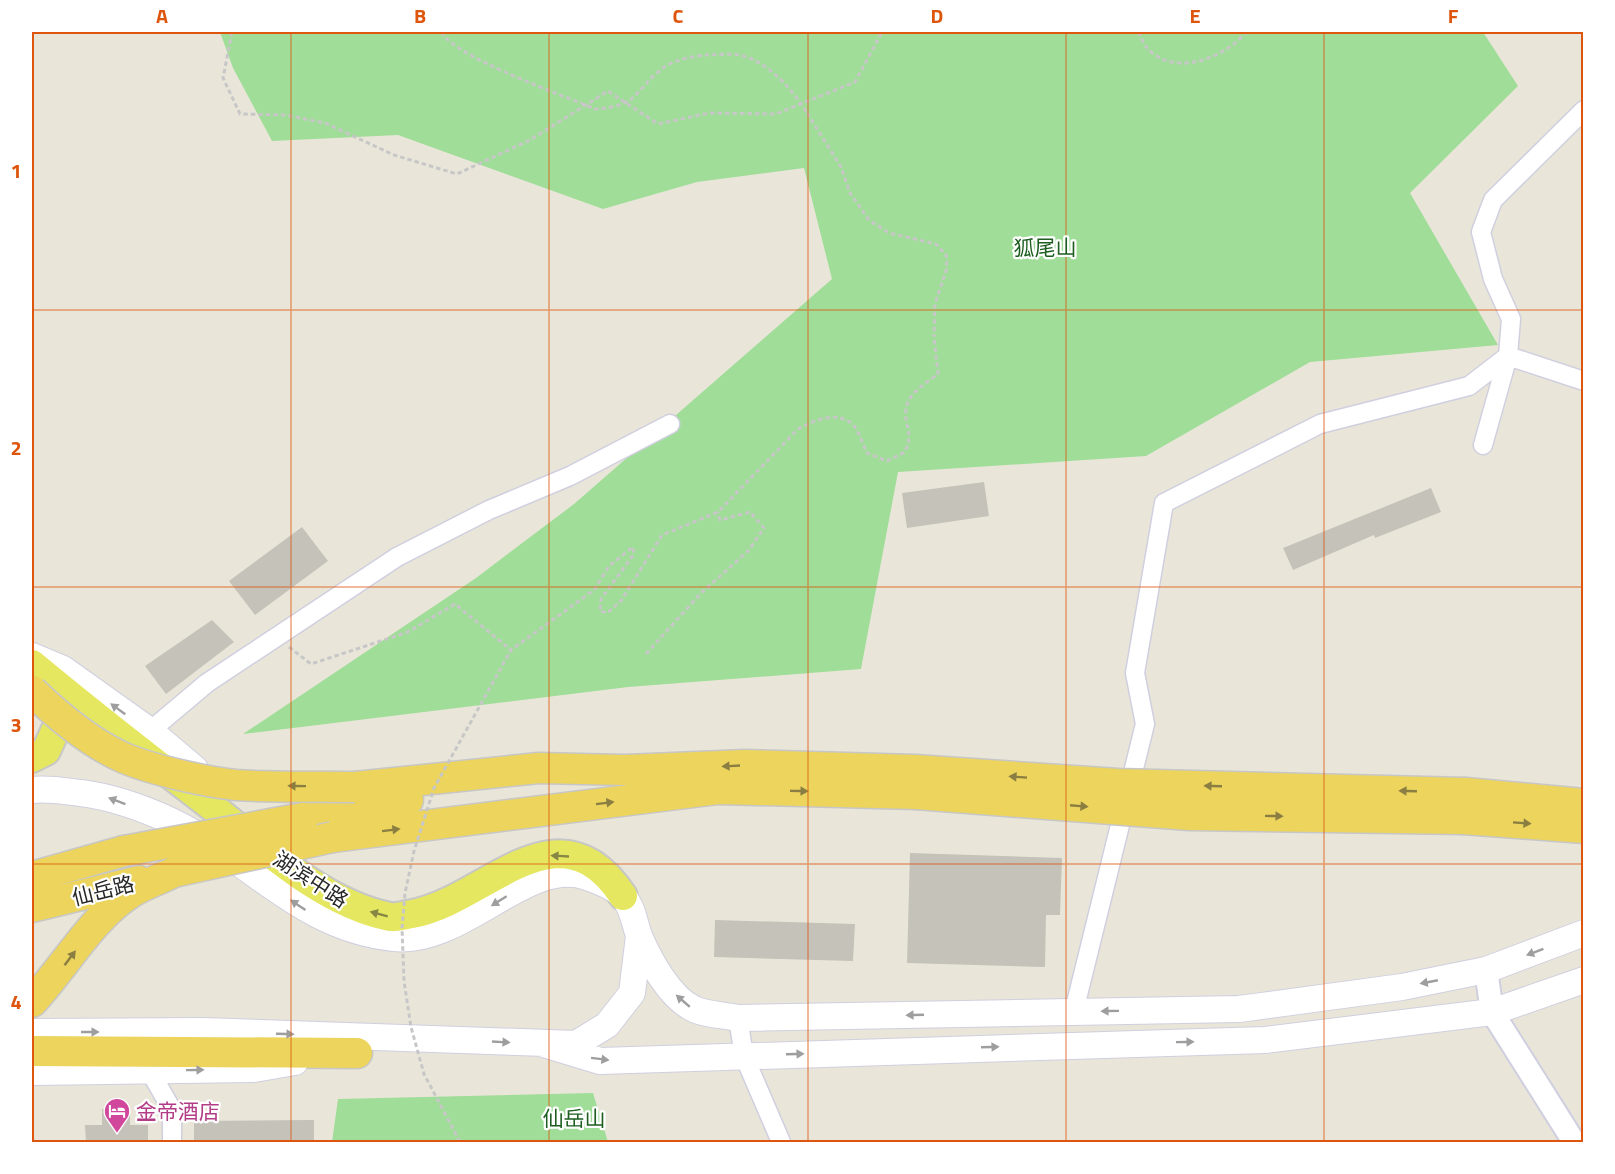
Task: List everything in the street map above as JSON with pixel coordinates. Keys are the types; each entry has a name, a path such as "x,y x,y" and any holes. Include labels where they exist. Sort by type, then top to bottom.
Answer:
{"highway":[{"path":"32,691 71,725 124,758 179,774 235,785 355,787 539,768 625,770 745,765 916,782 1189,815 1463,819 1584,828"},
{"name":"仙岳路","path":"32,877 124,851 303,818 452,792 625,770"},
{"path":"32,1002 56,976 104,915 132,892 174,872 333,837 718,789 916,782 1118,784 1466,793 1584,804"},
{"path":"32,866 82,861"},
{"name":"仙岳路","path":"32,907 174,872"},
{"path":"32,1051 357,1053"}],"main road":[{"path":"32,656 63,669 150,731 195,769 214,809"},
{"name":"湖滨中路","path":"32,664 282,861 350,906 393,918 429,911 515,864 557,853 591,861 611,879 622,896"},
{"path":"32,758 46,752 61,718 61,688"},
{"path":"32,790 46,788 105,796 172,822 308,912 368,934 396,939 433,935 469,919 521,888 555,875 584,876 622,896 635,917 639,936 666,985 693,1009 738,1018 1239,1009 1402,987 1486,970 1584,933"},
{"path":"32,1032 203,1031 576,1044 607,1025 632,993 639,936"},
{"path":"544,1044 600,1061 1265,1040 1492,1012 1584,980"},
{"path":"32,1072 254,1069 459,1040"}],"street":[{"path":"1483,445 1508,356 1511,319 1493,279 1481,232 1493,200 1584,110"},
{"path":"1508,356 1584,381"},
{"path":"1074,1011 1145,724 1135,673 1164,503 1320,424 1469,386 1508,356"},
{"path":"150,731 207,683 397,557 489,510 570,476 670,424"},
{"path":"1486,970 1492,1012 1574,1143"},
{"path":"738,1018 744,1056 781,1143"},
{"path":"151,1072 172,1110 172,1143"}],"path":[{"path":"232,32 223,78 240,114 285,115 325,123 394,155 458,174 530,140 608,91 658,124 709,113 776,114 855,82 882,32"},
{"path":"441,32 446,41 477,58 595,109 616,108 635,98 664,67 695,56 739,55 762,66 793,90 841,167 850,193 869,220 889,233 936,244 946,255 947,268 935,304 934,337 938,374 916,390 906,409 911,438 905,452 887,461 867,453 854,426 836,417 813,420 798,429 718,512 662,535 621,601 607,613 600,611 601,599 634,554 633,547 609,566 594,590 511,650 434,788 414,851 405,893 402,928 404,981 411,1027 424,1074 460,1143"},
{"path":"1138,32 1147,48 1157,55 1167,61 1187,64 1218,54 1237,42 1246,32"},
{"path":"646,654 700,592 748,551 764,528 750,512 720,520 718,512"},
{"path":"276,636 311,663 408,632 455,604 511,650"}],"green space":[{"name":"狐尾山","path":"220,32 1483,32 1518,86 1410,193 1498,345 1310,362 1146,456 898,472 861,669 628,687 243,734 476,578 574,504 832,279 804,168 697,182 603,209 398,135 272,141 233,68"},
{"name":"仙岳山","path":"593,1093 608,1142 332,1142 338,1099"}],"building":[{"path":"984,482 989,516 907,528 902,493"},
{"path":"1431,488 1441,512 1375,538 1374,535 1293,570 1283,548"},
{"path":"302,527 328,561 255,615 229,581"},
{"path":"212,620 234,642 166,694 145,666"},
{"path":"910,853 1062,858 1060,915 1046,915 1045,967 907,963"},
{"path":"715,920 855,924 853,961 714,957"},
{"name":"金帝酒店","path":"102,1109 130,1109 130,1125 148,1125 148,1143 86,1143 85,1125 102,1125"},
{"path":"314,1120 314,1143 194,1143 194,1121"}],"place":[{"name":"金帝酒店","path":"117,1134"}]}
